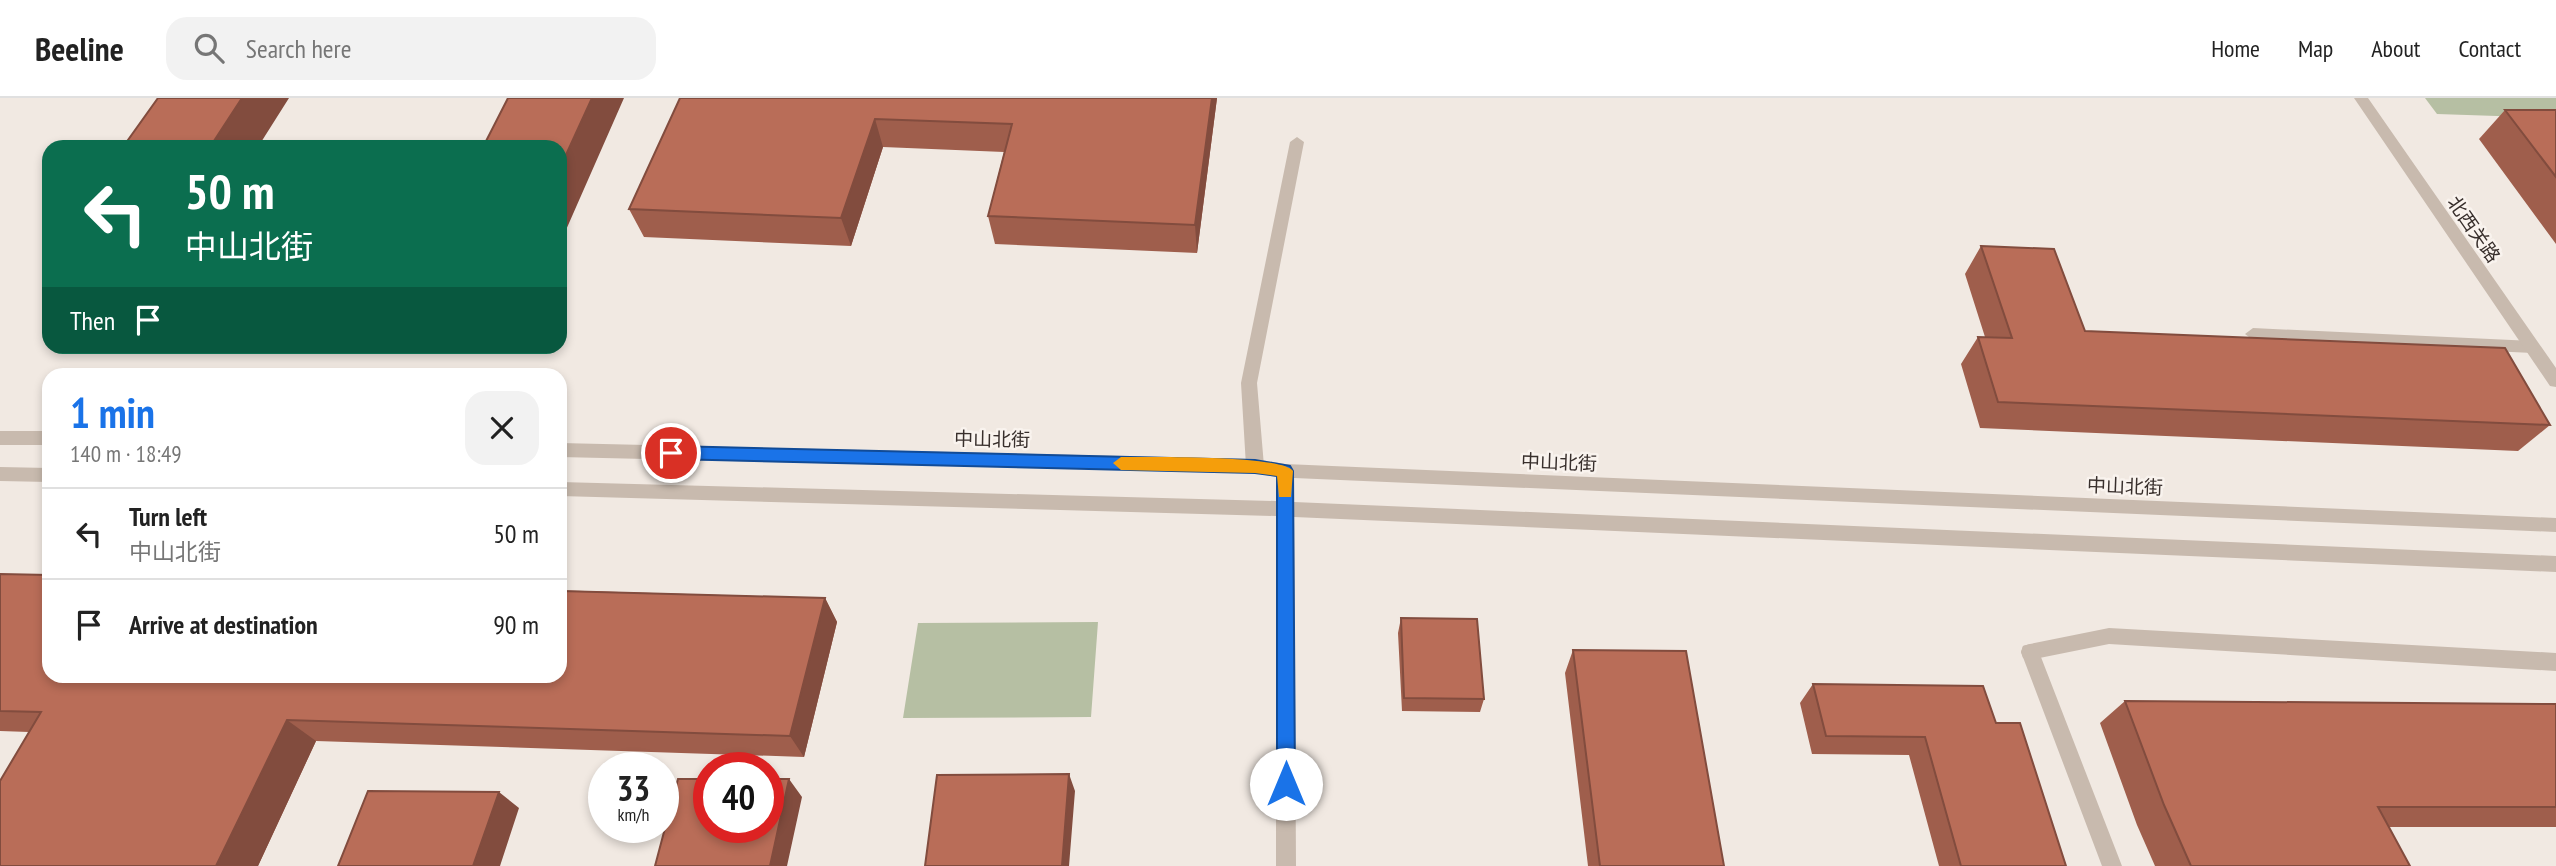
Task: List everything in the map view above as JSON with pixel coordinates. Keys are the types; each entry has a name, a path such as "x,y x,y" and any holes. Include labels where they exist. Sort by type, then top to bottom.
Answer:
{"street":[{"name":"北西关路","path":"2361,98 2556,381"},
{"path":"1255,466 1249,383 1297,142"},
{"path":"2253,334 2533,347"},
{"path":"0,438 42,438"},
{"name":"中山北街","path":"567,450 1255,466 1285,471 2556,525"},
{"path":"1285,471 1286,866"},
{"path":"0,474 42,475"},
{"path":"567,489 1286,509 2556,564"},
{"path":"2112,866 2029,652 2109,636 2556,662"}],"green space":[{"path":"2425,98 2556,98 2556,118 2437,114"},
{"path":"1098,622 1091,717 903,718 918,623"}],"building":[{"path":"158,98 242,98 215,140 128,140"},
{"path":"508,98 592,98 567,153 567,140 487,140"},
{"path":"680,98 1212,98 1195,225 988,216 1012,124 875,119 841,218 629,209"},
{"path":"2505,110 2556,110 2556,177"},
{"path":"1981,246 2054,249 2085,331 2505,348 2550,425 1998,402 1978,337 2012,338"},
{"path":"0,574 42,575 42,683 567,683 567,591 825,598 790,736 287,720 216,866 0,866 0,781 41,712 0,711"},
{"path":"1401,618 1477,619 1484,699 1404,698"},
{"path":"1573,650 1686,651 1724,866 1600,866"},
{"path":"1813,684 1983,686 1996,723 2020,723 2066,866 1961,866 1925,737 1826,736"},
{"path":"2125,701 2556,704 2556,807 2378,807 2410,866 2191,866 2164,805"},
{"path":"1069,774 1062,866 925,866 937,775"},
{"path":"679,779 693,779 693,843 775,843 770,866 655,866 661,843 679,843"},
{"path":"784,779 789,779 784,802"},
{"path":"368,791 499,792 473,866 338,866"}],"slow traffic":[{"path":"1121,463 1255,466 1285,471 1285,493"}],"route":[{"path":"671,453 1255,466 1285,471 1286,784"}]}
